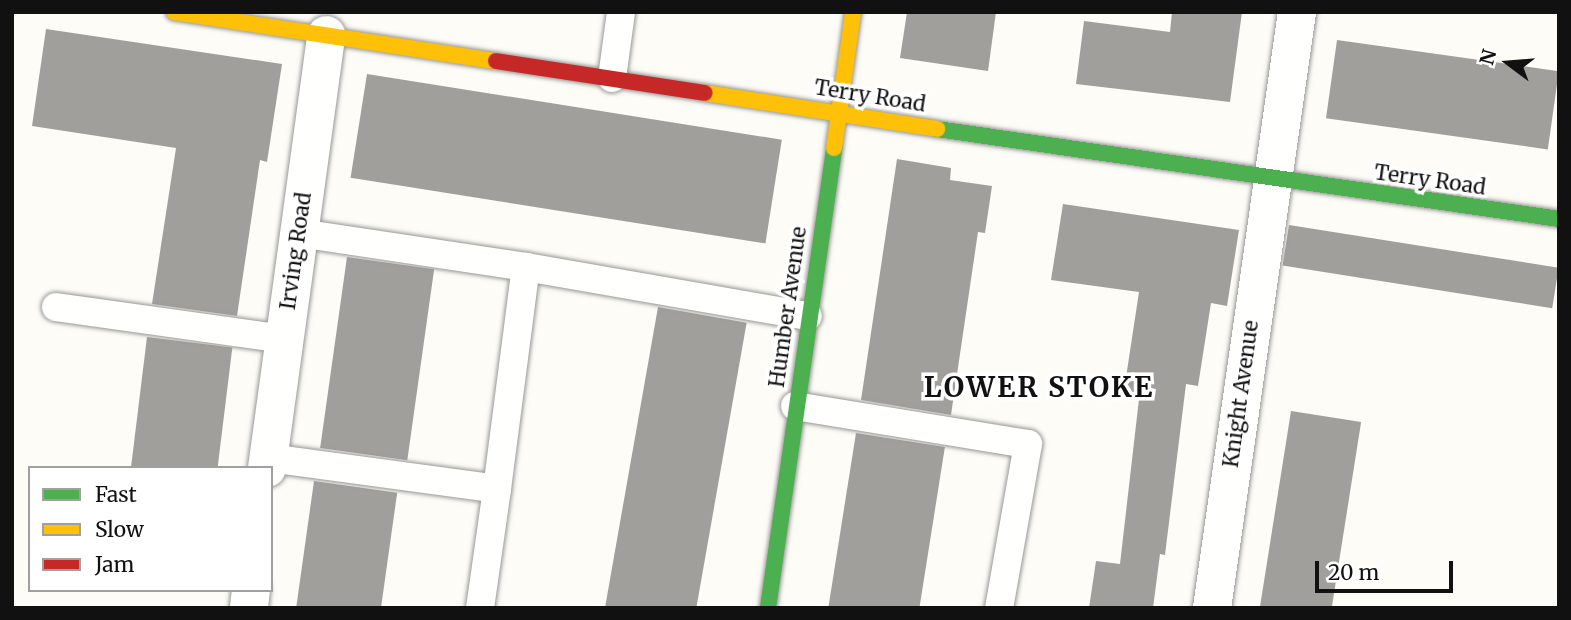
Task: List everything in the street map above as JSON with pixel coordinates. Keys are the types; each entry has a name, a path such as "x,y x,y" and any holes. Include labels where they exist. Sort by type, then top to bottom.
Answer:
{"street":[{"name":"Terry Road","path":"174,12 1271,180 1559,219"},
{"name":"Humber Avenue","path":"768,608 853,12"},
{"name":"Knight Avenue","path":"1212,608 1297,12"},
{"name":"Irving Road","path":"268,463 326,34"}],"lane":[{"path":"612,78 621,12"},
{"path":"299,233 526,267 808,316"},
{"path":"480,608 526,267"},
{"path":"56,307 284,340"},
{"path":"795,406 1028,444 999,608"},
{"path":"268,463 498,489"}],"building":[{"path":"907,12 996,12 988,71 900,58"},
{"path":"1172,12 1242,12 1230,102 1076,84 1084,21 1170,32"},
{"path":"46,29 282,64 267,162 260,160 237,316 152,304 176,148 32,126"},
{"path":"1337,40 1559,71 1548,149 1326,118"},
{"path":"367,74 782,140 765,243 351,178"},
{"path":"897,159 951,168 950,180 992,186 985,233 978,232 951,415 861,400"},
{"path":"1063,204 1239,230 1227,306 1211,303 1198,386 1186,384 1165,555 1160,554 1153,608 1089,608 1096,561 1120,564 1139,399 1123,397 1139,292 1051,280"},
{"path":"1289,225 1559,268 1552,308 1283,265"},
{"path":"347,257 434,269 407,460 320,448"},
{"path":"658,307 747,323 696,608 605,606"},
{"path":"147,337 232,347 218,466 131,466"},
{"path":"1291,411 1361,422 1332,608 1260,608"},
{"path":"856,433 945,447 919,608 828,608"},
{"path":"314,481 397,493 381,608 296,608"}],"traffic: fast":[{"path":"937,129 1559,219"},
{"path":"768,608 834,148"}],"traffic: slow":[{"path":"174,12 496,61"},
{"path":"834,148 853,12"},
{"path":"705,93 937,129"}],"traffic: jam":[{"path":"496,61 705,93"}],"district":[{"name":"LOWER STOKE","path":"1039,387"}]}
